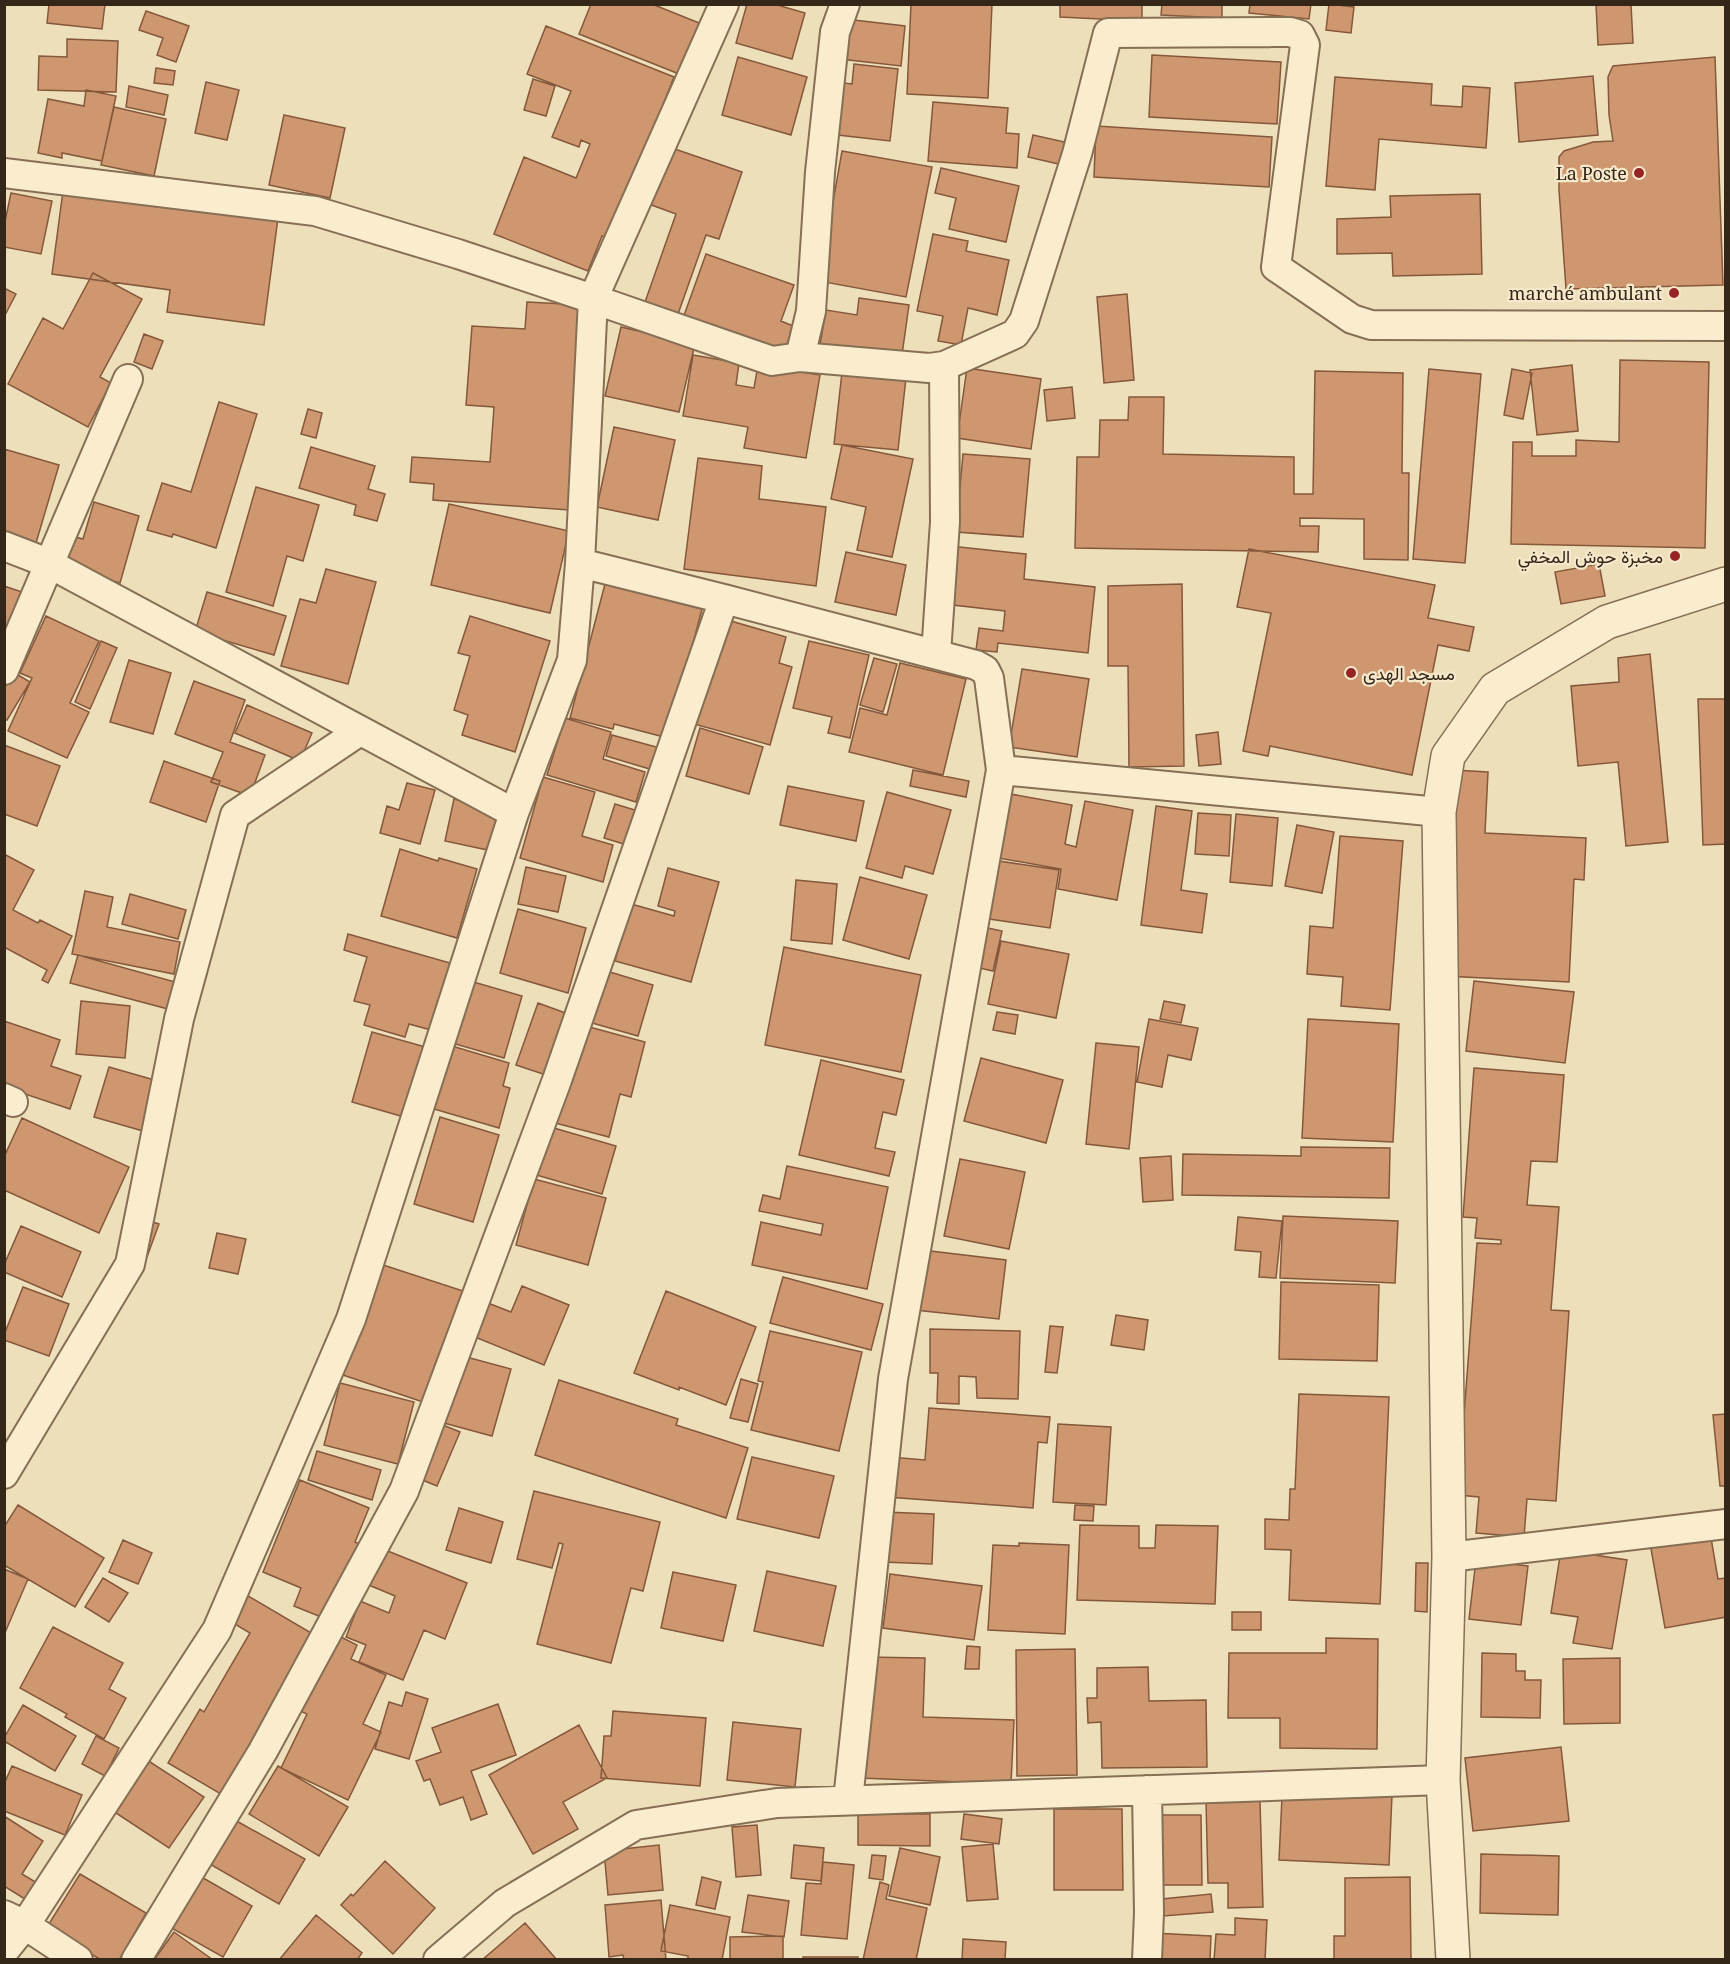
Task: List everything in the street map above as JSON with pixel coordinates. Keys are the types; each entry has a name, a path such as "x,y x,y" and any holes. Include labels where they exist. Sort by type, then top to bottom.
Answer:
{"street":[{"path":"4,1951 15,1920 217,1630 351,1319 514,813 572,660 580,563 593,299 724,4"},
{"path":"801,357 812,311 820,172 835,32 845,4"},
{"path":"4,173 315,211 458,254 772,361 801,357 929,368 944,366 1015,334 1024,321 1077,154 1108,33 1290,32 1300,35 1305,45 1276,267 1352,319 1371,325 1725,326"},
{"path":"936,654 945,522 944,366"},
{"path":"4,670 128,379"},
{"path":"4,546 48,563 514,813"},
{"path":"580,563 724,598 976,665 985,670 989,678 1000,770 894,1379 848,1800"},
{"path":"1453,1959 1443,1780 1449,1557 1439,812 1448,756 1496,689 1607,622 1725,584"},
{"path":"136,1959 263,1751 404,1491 557,1080 724,598"},
{"path":"4,1474 130,1264 179,1019 235,816 360,731"},
{"path":"1000,770 1439,812"},
{"path":"1449,1557 1725,1524"},
{"path":"438,1959 506,1904 636,1825 777,1803 1443,1780"},
{"path":"1147,1790 1149,1913 1147,1959"},
{"path":"15,1920 78,1959"}],"building":[{"path":"49,4 105,4 102,29 47,23"},
{"path":"591,4 652,4 704,25 684,76 579,34"},
{"path":"747,4 774,4 805,13 792,59 736,43"},
{"path":"911,4 992,4 988,98 907,94"},
{"path":"1060,4 1142,4 1142,21 1060,17"},
{"path":"1162,4 1222,4 1222,18 1161,15"},
{"path":"1250,4 1311,4 1309,19 1249,13"},
{"path":"1329,4 1354,7 1351,33 1326,30"},
{"path":"1596,4 1631,4 1633,43 1598,45"},
{"path":"146,11 189,26 176,62 157,55 163,38 139,30"},
{"path":"845,19 905,26 901,66 840,59"},
{"path":"546,26 674,77 610,239 602,236 588,271 494,234 524,157 576,178 590,144 581,140 579,147 552,137 571,91 527,74"},
{"path":"67,39 118,41 116,92 38,90 39,56 67,57"},
{"path":"1152,55 1281,62 1277,124 1149,117"},
{"path":"738,57 807,77 791,135 722,115"},
{"name":"La Poste","path":"1715,57 1723,285 1566,289 1559,157 1564,151 1593,142 1613,141 1609,115 1608,77 1613,66"},
{"path":"854,64 898,69 890,141 829,134 835,82 852,84"},
{"path":"156,68 175,71 173,85 154,83"},
{"path":"1593,76 1598,135 1519,142 1515,83"},
{"path":"1335,77 1432,84 1431,105 1462,107 1463,86 1490,88 1486,148 1379,139 1375,190 1326,186"},
{"path":"533,79 555,86 546,116 524,110"},
{"path":"206,82 239,90 227,140 195,133"},
{"path":"129,86 168,95 164,115 126,107"},
{"path":"86,90 116,96 102,161 62,153 62,158 38,153 48,99 84,106"},
{"path":"933,102 1008,108 1006,133 1019,134 1017,168 928,161"},
{"path":"114,107 166,119 154,176 101,165"},
{"path":"284,115 345,128 330,198 269,185"},
{"path":"1096,126 1272,137 1269,187 1094,177"},
{"path":"1033,135 1069,143 1063,165 1028,157"},
{"path":"666,146 742,172 719,239 706,235 678,314 645,302 676,214 646,203"},
{"path":"842,151 932,167 906,297 819,281"},
{"path":"941,168 1019,186 1006,242 949,229 956,198 935,193"},
{"path":"63,191 278,218 264,325 167,312 170,290 52,274"},
{"path":"11,193 52,201 41,254 4,247 4,226"},
{"path":"1480,194 1482,274 1393,276 1392,253 1337,254 1337,219 1391,217 1390,196"},
{"path":"933,234 968,241 966,251 1009,260 997,315 968,308 961,345 938,341 943,316 917,311"},
{"path":"706,254 794,285 781,321 793,326 783,356 682,321"},
{"path":"93,273 142,299 100,377 111,383 88,427 8,384 43,318 63,329"},
{"path":"4,288 16,294 4,317"},
{"path":"1127,294 1134,380 1104,383 1097,297"},
{"path":"859,298 909,305 901,362 819,350 826,310 857,315"},
{"path":"527,302 583,305 569,510 433,500 434,484 410,482 412,457 490,462 494,407 466,405 472,326 525,329"},
{"path":"621,327 695,344 679,412 605,396"},
{"path":"144,334 163,341 152,369 134,362"},
{"path":"693,355 739,363 736,385 754,388 758,365 820,375 806,458 744,448 748,427 683,416"},
{"path":"1620,360 1709,362 1705,548 1511,544 1513,442 1532,442 1532,456 1576,456 1576,440 1619,442"},
{"path":"1572,365 1578,431 1537,435 1530,370"},
{"path":"967,368 1041,379 1031,449 957,438"},
{"path":"1429,369 1481,374 1465,563 1413,559"},
{"path":"1512,369 1532,373 1523,419 1504,415"},
{"path":"1315,371 1403,373 1402,473 1409,473 1408,560 1364,559 1364,519 1300,518 1300,526 1319,526 1318,552 1075,548 1077,457 1099,457 1100,420 1128,420 1129,397 1164,397 1163,454 1294,457 1294,494 1313,494"},
{"path":"842,372 906,378 898,450 834,444"},
{"path":"1072,387 1075,418 1047,421 1044,390"},
{"path":"219,402 257,414 216,548 173,534 172,537 147,530 162,483 191,492"},
{"path":"308,409 322,413 316,438 301,434"},
{"path":"614,427 675,440 658,520 597,507"},
{"path":"842,445 913,459 892,557 857,550 866,507 831,499"},
{"path":"311,447 375,466 368,489 385,494 377,521 354,515 356,505 299,488"},
{"path":"4,449 59,465 36,543 4,533"},
{"path":"963,454 1030,459 1023,537 956,532"},
{"path":"698,458 762,466 759,499 826,507 816,586 684,569"},
{"path":"256,487 319,505 303,561 287,556 273,606 226,592"},
{"path":"94,502 139,516 120,583 59,566 68,535 83,539"},
{"path":"449,504 569,531 550,613 431,585"},
{"path":"950,546 1026,554 1024,579 1095,587 1088,653 998,643 997,652 976,650 979,628 1003,631 1005,611 944,604"},
{"name":"مسجد الهدى","path":"1249,549 1435,585 1428,618 1474,627 1469,651 1438,645 1412,775 1270,746 1268,756 1243,751 1271,613 1237,607"},
{"path":"846,552 906,565 896,615 835,602"},
{"path":"1599,564 1605,596 1561,604 1555,572"},
{"path":"326,569 376,582 348,684 281,666 300,599 316,603"},
{"path":"605,584 702,609 668,738 614,724 613,729 570,718"},
{"path":"1182,584 1184,766 1129,767 1128,666 1108,666 1108,586"},
{"path":"4,586 22,592 4,642"},
{"path":"207,592 286,616 274,655 195,632"},
{"path":"46,616 99,641 70,703 89,712 67,758 8,731 32,678 20,673"},
{"path":"470,616 550,641 515,752 462,735 468,715 454,710 470,656 458,653"},
{"path":"724,619 786,637 779,663 792,667 770,745 694,724"},
{"path":"101,641 117,648 90,709 75,702"},
{"path":"809,641 869,655 850,738 828,733 832,717 793,708"},
{"path":"1650,654 1668,842 1626,846 1618,762 1578,766 1571,686 1619,682 1618,658"},
{"path":"874,658 897,664 883,712 860,705"},
{"path":"129,660 171,673 153,734 110,722"},
{"path":"900,663 966,679 943,775 849,752 860,708 887,715"},
{"path":"1022,669 1089,679 1077,757 1009,747"},
{"path":"13,672 30,682 7,720 4,719 4,687"},
{"path":"194,681 245,700 230,742 265,755 250,796 211,782 223,752 175,734"},
{"path":"1698,699 1726,699 1726,844 1703,845"},
{"path":"247,705 312,733 300,761 235,733"},
{"path":"565,718 611,732 603,759 645,772 636,802 547,775"},
{"path":"700,728 763,747 749,794 686,776"},
{"path":"1218,732 1221,764 1199,766 1196,735"},
{"path":"612,735 660,748 653,770 606,756"},
{"path":"4,745 60,766 37,826 4,814"},
{"path":"164,761 220,781 206,822 150,802"},
{"path":"913,770 969,781 966,797 910,786"},
{"path":"1453,770 1488,772 1485,833 1586,838 1584,880 1574,879 1569,982 1443,976"},
{"path":"543,777 595,792 582,836 613,845 603,882 520,858"},
{"path":"407,783 435,790 420,844 380,833 387,806 399,810"},
{"path":"788,786 864,801 856,841 780,825"},
{"path":"887,792 951,810 933,874 905,866 902,878 866,868"},
{"path":"999,792 1072,805 1065,844 1076,847 1085,801 1133,810 1117,900 1058,889 1061,869 987,856"},
{"path":"454,799 506,810 497,852 445,841"},
{"path":"615,804 648,814 637,848 604,838"},
{"path":"1156,806 1192,811 1181,890 1207,894 1202,933 1141,925"},
{"path":"1198,813 1231,815 1229,856 1195,854"},
{"path":"1236,814 1278,818 1272,886 1230,882"},
{"path":"1297,825 1334,832 1322,893 1285,886"},
{"path":"1340,836 1403,841 1390,1010 1341,1006 1343,977 1307,974 1310,926 1333,928"},
{"path":"400,849 438,861 439,858 477,869 457,938 381,916"},
{"path":"4,854 34,870 13,910 38,923 40,920 72,936 48,983 42,980 47,970 4,947"},
{"path":"992,860 1059,870 1050,928 983,918"},
{"path":"526,867 566,876 558,912 518,904"},
{"path":"668,868 719,882 691,982 615,961 631,904 674,916 675,911 658,906"},
{"path":"860,877 927,895 909,959 843,940"},
{"path":"796,880 837,884 832,944 791,940"},
{"path":"85,891 113,897 107,927 180,942 174,974 72,954"},
{"path":"130,894 186,910 178,939 122,924"},
{"path":"518,909 586,928 568,993 500,973"},
{"path":"983,927 1002,931 993,971 975,967"},
{"path":"348,934 450,963 431,1030 409,1024 405,1037 364,1025 370,1005 354,1001 367,957 344,950"},
{"path":"1001,941 1069,954 1056,1018 988,1004"},
{"path":"784,947 921,975 901,1072 765,1045"},
{"path":"78,955 175,982 168,1009 70,983"},
{"path":"600,969 653,985 638,1036 585,1021"},
{"path":"470,981 522,996 504,1058 452,1043"},
{"path":"1474,981 1574,992 1565,1063 1466,1051"},
{"path":"81,1001 130,1006 125,1058 76,1054"},
{"path":"1164,1001 1185,1005 1181,1023 1160,1019"},
{"path":"538,1003 571,1015 549,1076 516,1065"},
{"path":"997,1012 1018,1015 1015,1034 993,1030"},
{"path":"1149,1019 1198,1028 1191,1060 1168,1055 1162,1087 1137,1082"},
{"path":"1308,1019 1399,1024 1393,1142 1302,1138"},
{"path":"4,1021 60,1040 51,1066 81,1076 70,1109 4,1087"},
{"path":"582,1025 645,1042 631,1097 620,1094 609,1137 555,1123"},
{"path":"372,1032 429,1048 411,1119 352,1102"},
{"path":"1096,1043 1139,1047 1129,1149 1086,1144"},
{"path":"452,1046 509,1063 503,1086 510,1088 499,1128 434,1109"},
{"path":"981,1058 1063,1080 1046,1143 964,1121"},
{"path":"821,1060 904,1080 896,1115 883,1112 875,1148 895,1152 889,1176 799,1155"},
{"path":"109,1067 158,1081 143,1131 94,1117"},
{"path":"1474,1068 1564,1075 1557,1162 1531,1161 1527,1205 1559,1207 1551,1310 1569,1311 1556,1501 1527,1499 1524,1537 1476,1533 1479,1497 1458,1495 1477,1243 1501,1244 1501,1240 1475,1238 1477,1218 1463,1217"},
{"path":"440,1117 499,1135 473,1222 414,1204"},
{"path":"22,1118 129,1167 99,1233 4,1190 4,1157"},
{"path":"547,1126 616,1146 602,1194 533,1174"},
{"path":"1301,1147 1390,1148 1389,1198 1182,1195 1183,1154 1301,1156"},
{"path":"1171,1156 1173,1200 1143,1202 1140,1158"},
{"path":"960,1159 1025,1172 1009,1249 944,1236"},
{"path":"787,1166 888,1187 867,1289 752,1265 761,1222 821,1235 823,1224 759,1211 763,1195 780,1199"},
{"path":"534,1179 606,1198 588,1265 516,1245"},
{"path":"1283,1216 1398,1221 1395,1283 1280,1278"},
{"path":"1238,1217 1282,1221 1276,1278 1259,1277 1261,1252 1235,1250"},
{"path":"147,1220 159,1224 147,1257 136,1252"},
{"path":"21,1226 81,1252 62,1297 4,1272 4,1265"},
{"path":"217,1233 246,1239 238,1274 209,1268"},
{"path":"922,1250 1006,1260 999,1319 915,1310"},
{"path":"377,1263 463,1291 426,1403 340,1374"},
{"path":"783,1277 883,1304 871,1350 770,1323"},
{"path":"1281,1282 1379,1285 1377,1361 1279,1359"},
{"path":"522,1286 569,1305 544,1365 475,1337 488,1303 511,1312"},
{"path":"23,1287 69,1304 49,1356 4,1340"},
{"path":"666,1291 756,1327 726,1405 634,1373"},
{"path":"1116,1315 1148,1320 1144,1350 1111,1345"},
{"path":"1050,1326 1063,1327 1057,1373 1045,1372"},
{"path":"930,1329 1020,1331 1018,1399 977,1398 976,1377 959,1376 959,1404 937,1403 938,1373 930,1373"},
{"path":"770,1331 862,1352 839,1451 751,1430 763,1382 758,1381"},
{"path":"459,1355 511,1369 492,1436 440,1422"},
{"path":"741,1379 758,1384 748,1422 730,1418"},
{"path":"559,1380 678,1419 676,1425 748,1448 726,1518 535,1455"},
{"path":"340,1383 414,1402 398,1464 324,1445"},
{"path":"1299,1394 1389,1397 1380,1604 1289,1600 1291,1550 1265,1549 1265,1519 1289,1520 1290,1489 1295,1489"},
{"path":"929,1408 1050,1417 1047,1443 1038,1442 1033,1508 887,1497 890,1457 925,1460"},
{"path":"1726,1414 1726,1486 1720,1486 1713,1415"},
{"path":"1058,1424 1111,1427 1106,1505 1053,1502"},
{"path":"443,1425 460,1432 437,1486 420,1479"},
{"path":"317,1451 381,1470 372,1500 308,1480"},
{"path":"752,1457 834,1476 819,1538 737,1519"},
{"path":"300,1480 369,1508 355,1542 362,1545 331,1621 294,1606 301,1588 263,1572"},
{"path":"534,1491 660,1522 643,1591 631,1588 611,1663 537,1644 563,1544 559,1543 552,1568 517,1559"},
{"path":"18,1505 104,1558 75,1607 4,1565 4,1527"},
{"path":"1075,1505 1094,1506 1093,1521 1074,1520"},
{"path":"459,1508 503,1522 491,1563 446,1550"},
{"path":"885,1512 934,1514 932,1564 883,1562"},
{"path":"1080,1525 1139,1526 1139,1548 1155,1548 1156,1525 1218,1526 1215,1604 1077,1600"},
{"path":"1710,1532 1718,1579 1726,1578 1726,1617 1665,1628 1650,1543"},
{"path":"123,1540 152,1553 138,1584 109,1572"},
{"path":"1019,1543 1069,1545 1065,1634 988,1630 993,1545 1019,1546"},
{"path":"378,1547 467,1583 445,1639 424,1630 403,1680 359,1662 366,1645 346,1637 360,1601 389,1613 395,1596 364,1583"},
{"path":"1561,1550 1627,1560 1612,1649 1573,1643 1578,1617 1551,1613"},
{"path":"1476,1560 1528,1566 1521,1625 1469,1619"},
{"path":"1416,1563 1428,1563 1427,1612 1415,1611"},
{"path":"4,1569 28,1579 4,1635"},
{"path":"767,1571 836,1586 823,1646 754,1631"},
{"path":"673,1572 736,1585 723,1641 661,1628"},
{"path":"890,1574 982,1586 974,1640 883,1628"},
{"path":"103,1578 128,1593 109,1622 85,1607"},
{"path":"238,1590 318,1637 226,1797 168,1763 200,1709 204,1712 250,1633 223,1617"},
{"path":"1232,1612 1261,1612 1261,1630 1232,1630"},
{"path":"53,1627 123,1663 109,1689 126,1698 104,1739 65,1717 67,1714 20,1688"},
{"path":"335,1634 357,1645 351,1659 386,1675 363,1724 381,1732 348,1800 281,1768 307,1714 298,1710"},
{"path":"1326,1638 1378,1639 1377,1749 1280,1748 1280,1718 1228,1718 1229,1653 1326,1653"},
{"path":"967,1646 980,1647 979,1669 965,1669"},
{"path":"1075,1649 1077,1775 1017,1776 1016,1650"},
{"path":"1482,1653 1516,1654 1516,1671 1525,1671 1525,1680 1541,1680 1540,1718 1481,1717"},
{"path":"864,1657 925,1658 923,1717 1014,1720 1011,1784 860,1778"},
{"path":"1620,1658 1620,1723 1564,1724 1563,1659"},
{"path":"1148,1667 1149,1701 1206,1700 1207,1767 1102,1768 1101,1722 1088,1723 1087,1698 1097,1698 1097,1668"},
{"path":"406,1692 428,1699 409,1759 375,1749 389,1702 402,1706"},
{"path":"498,1704 516,1755 471,1771 487,1814 471,1820 463,1797 440,1805 430,1779 424,1781 416,1761 441,1752 432,1728"},
{"path":"23,1705 76,1736 55,1771 4,1741"},
{"path":"613,1711 706,1718 700,1786 601,1778 604,1736 611,1736"},
{"path":"733,1722 801,1729 795,1787 727,1780"},
{"path":"579,1725 607,1778 563,1802 578,1829 533,1854 489,1775"},
{"path":"96,1736 119,1748 105,1776 82,1764"},
{"path":"1561,1747 1569,1821 1473,1831 1465,1758"},
{"path":"147,1760 204,1797 169,1848 113,1811"},
{"path":"12,1766 82,1795 65,1835 4,1811 4,1784"},
{"path":"278,1766 348,1807 319,1856 249,1814"},
{"path":"1327,1792 1392,1795 1389,1865 1279,1860 1282,1797 1327,1799"},
{"path":"1260,1801 1263,1907 1228,1908 1228,1883 1208,1883 1206,1802"},
{"path":"1054,1809 1122,1809 1123,1890 1054,1890"},
{"path":"858,1814 930,1814 930,1846 858,1845"},
{"path":"964,1814 1002,1819 999,1844 961,1839"},
{"path":"1160,1815 1201,1815 1202,1885 1159,1885"},
{"path":"4,1816 43,1841 22,1874 47,1889 36,1906 4,1886"},
{"path":"233,1819 305,1859 279,1904 208,1863"},
{"path":"757,1825 761,1875 736,1877 732,1827"},
{"path":"993,1844 998,1899 967,1901 962,1847"},
{"path":"659,1845 663,1890 608,1895 604,1851"},
{"path":"794,1845 824,1848 821,1881 791,1878"},
{"path":"900,1848 940,1857 930,1905 889,1896"},
{"path":"1481,1854 1559,1856 1558,1915 1480,1913"},
{"path":"872,1855 886,1856 883,1880 869,1878"},
{"path":"385,1861 435,1908 393,1954 341,1905 351,1894 353,1896"},
{"path":"823,1862 854,1865 847,1939 801,1935 806,1883 821,1884"},
{"path":"80,1874 146,1913 119,1960 101,1960 47,1927"},
{"path":"198,1875 252,1906 223,1957 168,1926"},
{"path":"702,1877 721,1882 715,1909 696,1905"},
{"path":"1410,1877 1411,1960 1334,1960 1334,1936 1345,1936 1345,1878"},
{"path":"880,1882 889,1885 886,1899 927,1908 916,1960 863,1960"},
{"path":"1211,1894 1213,1912 1163,1916 1162,1899"},
{"path":"748,1895 789,1901 784,1937 742,1932"},
{"path":"661,1900 666,1960 624,1960 623,1955 609,1957 605,1905"},
{"path":"670,1905 730,1917 722,1960 688,1960 688,1956 661,1951"},
{"path":"316,1915 362,1953 357,1960 279,1960"},
{"path":"1235,1918 1267,1920 1265,1960 1214,1960 1216,1934 1235,1935"},
{"path":"525,1923 557,1960 482,1960"},
{"path":"174,1932 213,1960 154,1960"},
{"path":"1153,1933 1211,1936 1210,1960 1152,1960"},
{"path":"783,1936 783,1960 730,1960 730,1937"},
{"path":"963,1939 1006,1942 1005,1960 962,1960"},
{"path":"803,1957 858,1957 858,1960 803,1960"}],"place":[{"name":"La Poste","path":"1639,173"},
{"name":"marché ambulant","path":"1674,293"},
{"name":"مخبزة حوش المخفي","path":"1675,556"},
{"name":"مسجد الهدى","path":"1351,673"}]}
